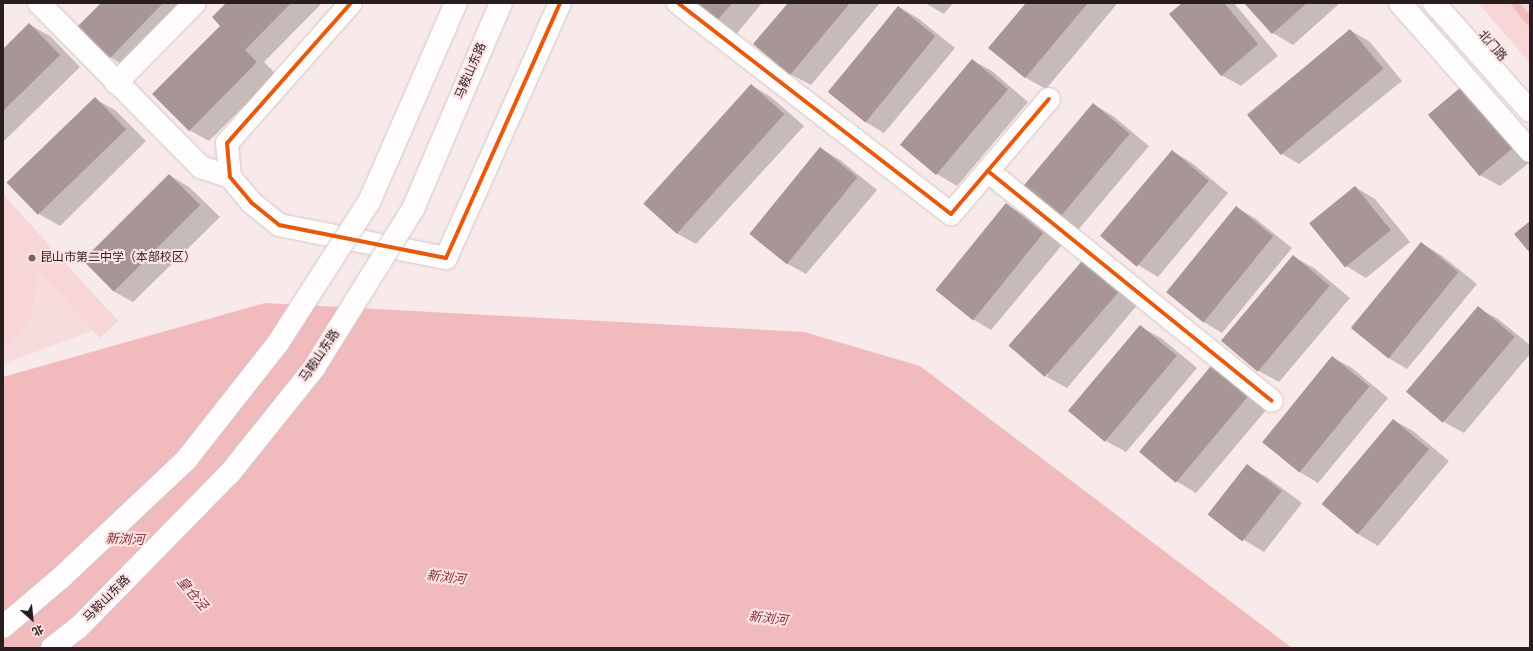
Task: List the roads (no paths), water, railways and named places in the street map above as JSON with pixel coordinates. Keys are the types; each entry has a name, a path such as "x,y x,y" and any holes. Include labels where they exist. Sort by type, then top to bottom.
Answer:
{"street":[{"path":"38,3 201,167 230,177 252,203 279,225 446,258 560,3"},
{"path":"116,83 195,3"},
{"path":"230,177 227,143 351,3"},
{"path":"3,627 63,576 186,460 278,343 369,202 456,3"},
{"name":"马鞍山东路","path":"52,648 78,628 230,473 314,368 413,209 501,3"},
{"path":"678,3 951,214 1049,99"},
{"path":"1400,3 1530,152"},
{"path":"1434,3 1530,110"},
{"name":"北门路","path":"1454,3 1530,90"},
{"path":"988,170 1272,401"}],"water":[{"path":"265,303 804,332 920,366 1292,648 3,648 3,377"}],"waterway":[{"path":"1515,3 1530,22"}],"place":[{"name":"昆山市第二中学（本部校区）","path":"32,258"}],"water label":[{"name":"新浏河","path":"125,540"},
{"name":"新浏河","path":"446,578"},
{"name":"皇仓泾","path":"192,594"},
{"name":"新浏河","path":"768,619"}]}
